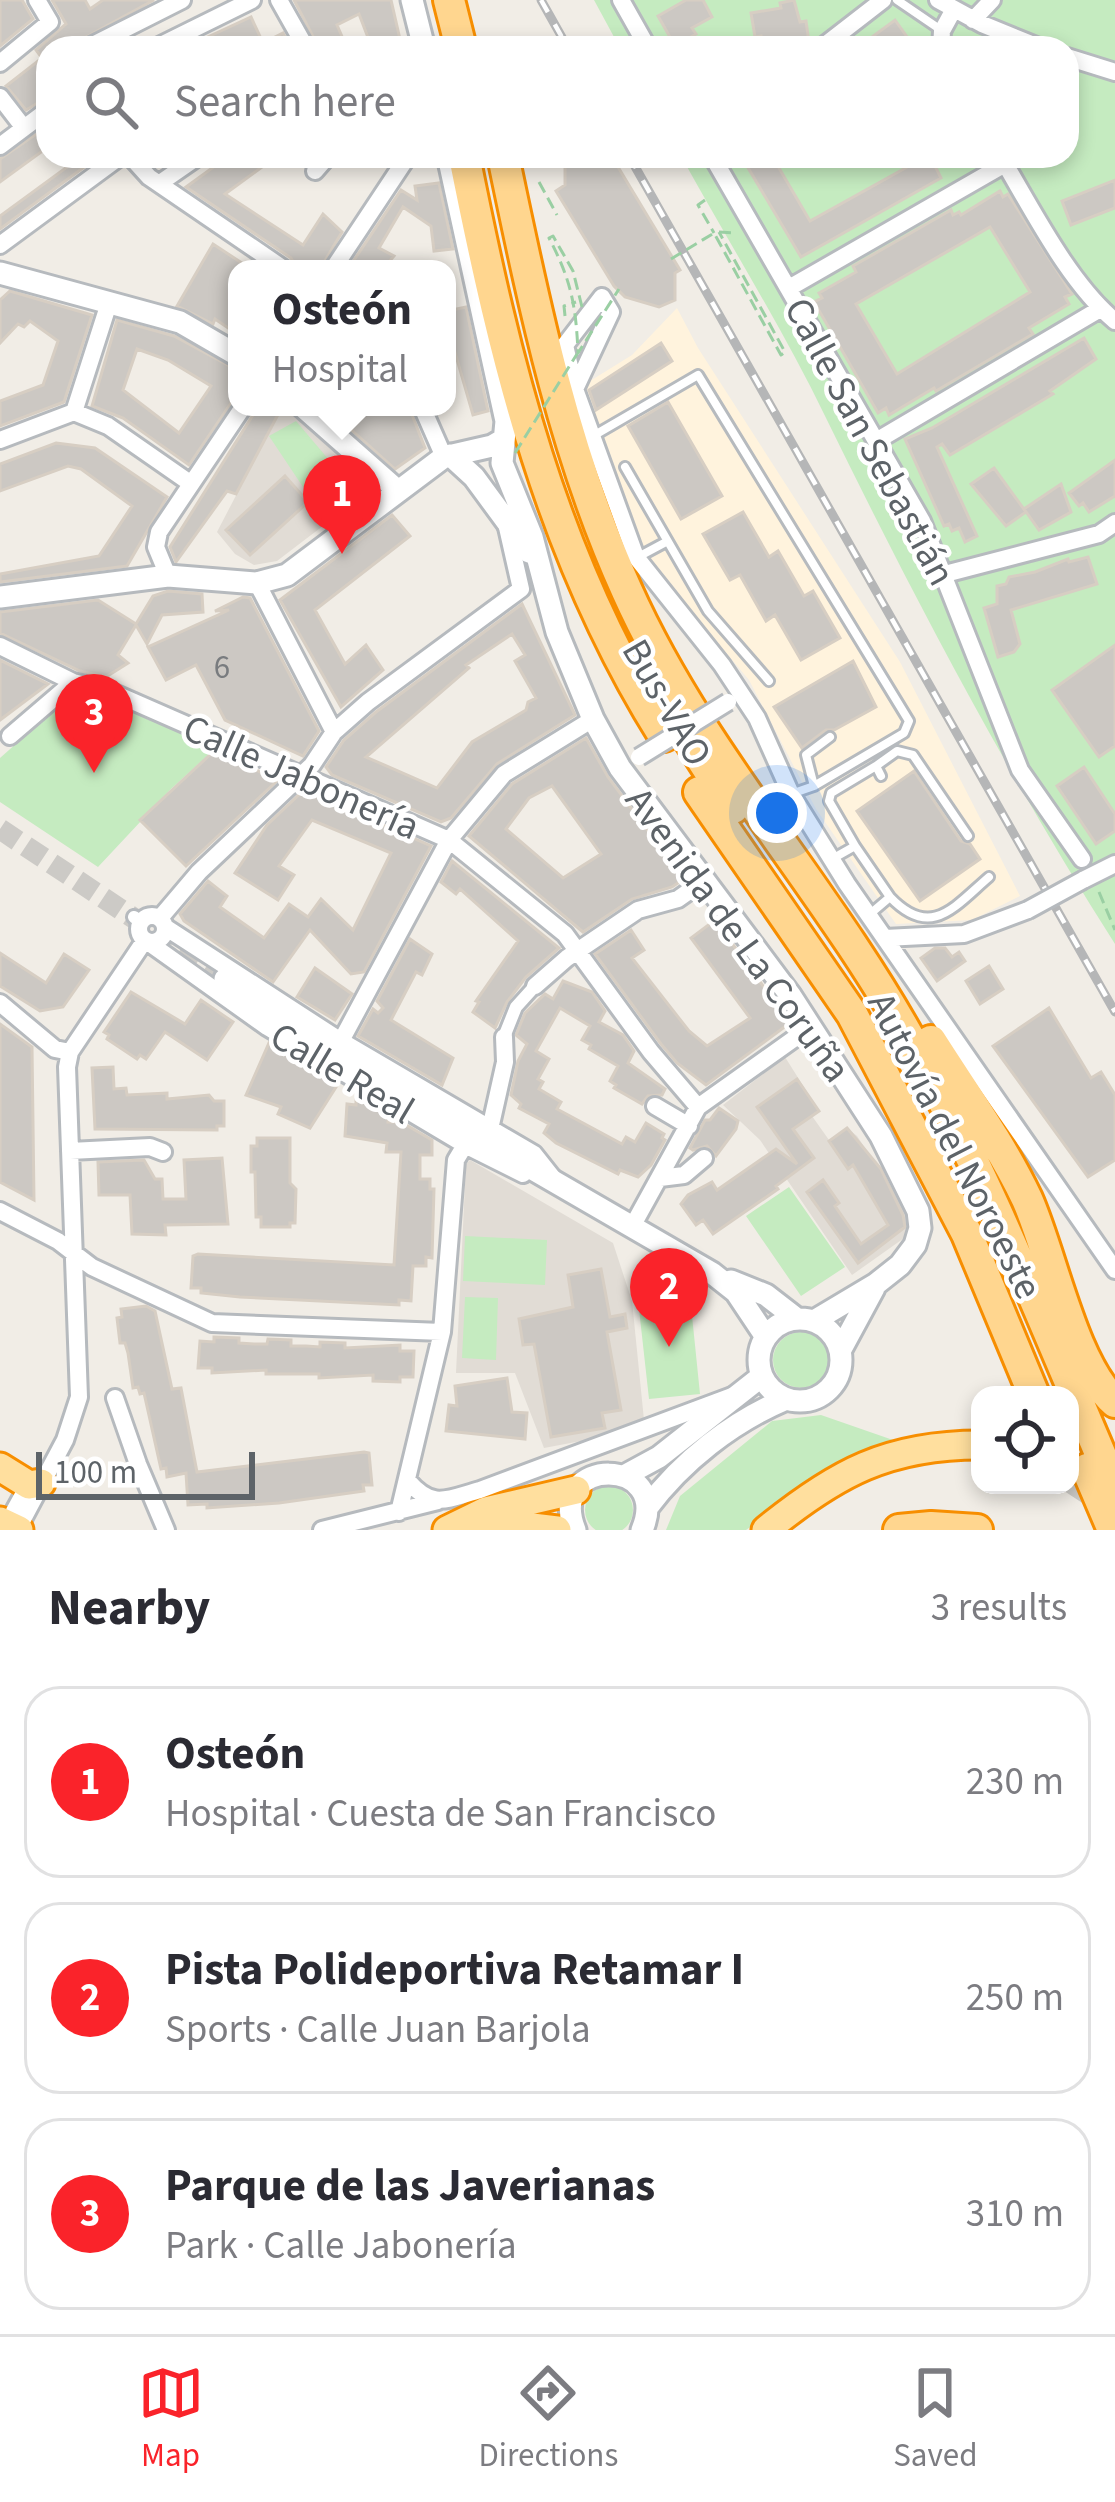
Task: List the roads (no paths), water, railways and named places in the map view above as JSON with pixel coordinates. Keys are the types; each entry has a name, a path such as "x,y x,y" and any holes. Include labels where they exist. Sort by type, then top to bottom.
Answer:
{"highway":[{"path":"430,0 438,36"},
{"path":"449,0 458,36"},
{"path":"469,0 477,36"},
{"name":"Autovía del Noroeste","path":"466,168 490,289 525,425 577,573 640,698 714,815 852,1014 958,1216 1030,1386"},
{"name":"Bus-VAO","path":"486,168 542,416 574,512 619,618 705,769 818,929 892,1046 964,1186 1052,1386"},
{"name":"Autovía del Noroeste","path":"506,168 560,414 627,592 745,792 838,922 911,1041 1000,1219 1115,1488"},
{"path":"838,922 907,1003 1008,1162 1028,1202 1081,1346 1098,1382 1115,1402"},
{"path":"766,1530 847,1474 889,1456 933,1445 971,1444"},
{"path":"1079,1451 1113,1530"},
{"path":"0,1467 35,1484"},
{"path":"447,1530 486,1511 576,1490"},
{"path":"1076,1494 1092,1530"},
{"path":"493,1530 557,1530"},
{"path":"899,1530 977,1530"}],"street":[{"path":"0,62 50,22 37,0"},
{"path":"111,36 182,0"},
{"path":"179,36 252,0"},
{"path":"279,0 299,36"},
{"path":"412,0 421,36"},
{"path":"622,0 642,36"},
{"path":"836,36 883,0"},
{"path":"973,27 992,0"},
{"path":"942,36 946,4"},
{"path":"946,4 973,27 1002,36"},
{"path":"1079,61 1115,72"},
{"path":"0,97 25,128"},
{"path":"0,146 36,119"},
{"path":"0,245 108,168"},
{"path":"141,168 271,260"},
{"path":"160,183 182,168"},
{"path":"339,260 395,168"},
{"name":"Avenida de La Coruña","path":"451,168 506,421 506,457 557,632 592,719 630,762 703,882 790,995 881,1136 918,1211 915,1245 876,1285 840,1351"},
{"name":"Calle San Sebastián","path":"719,168 878,440 945,574 1020,770 1086,871"},
{"path":"790,288 990,168"},
{"path":"1008,168 1100,309 1115,321"},
{"path":"0,274 180,322 228,351"},
{"path":"575,389 611,313 602,296 565,345 575,389 636,557 735,698 757,718 790,794 832,860 1115,1270"},
{"path":"74,412 109,303"},
{"path":"878,440 1100,309"},
{"path":"0,440 74,412 108,426 190,483"},
{"path":"168,576 156,547 159,532 237,416"},
{"path":"313,416 397,490"},
{"path":"427,416 447,456"},
{"path":"0,597 168,576 257,583 287,575 447,456 493,446 506,457"},
{"name":"Avenida de La Coruña","path":"447,456 474,477 539,567"},
{"path":"474,477 484,461 506,457"},
{"path":"69,1258 57,1082 65,1052 140,928 157,941 162,922 199,872 299,776 334,732 520,589 506,522"},
{"path":"945,574 1099,534 1115,523"},
{"path":"257,583 334,732"},
{"name":"Calle Jabonería","path":"0,646 73,682 107,690 449,840 565,934 651,1052 698,1107"},
{"path":"5,741 73,682"},
{"path":"630,762 735,698"},
{"path":"341,1041 449,840 504,773 592,719"},
{"path":"885,938 964,934 995,926 1086,871 1115,864"},
{"path":"490,1129 506,1062 505,1037 516,1007 579,950 638,910 678,899 703,882"},
{"name":"Calle Real","path":"162,922 341,1041 534,1154 554,1178"},
{"name":"Calle Real","path":"140,928 267,1027 465,1145 520,1173 554,1178"},
{"name":"Calle Real","path":"225,979 375,1078 712,1273 766,1295 806,1320"},
{"path":"0,1003 65,1052"},
{"path":"633,1225 698,1107 809,1028"},
{"path":"14,1521 64,1422 70,1398 65,1052"},
{"path":"656,1106 689,1126"},
{"path":"399,1512 442,1332 456,1160 465,1145"},
{"path":"70,1151 151,1147 163,1152"},
{"path":"660,1178 684,1175 704,1158"},
{"path":"0,1215 69,1258 212,1323 442,1332"},
{"name":"Calle Real","path":"712,1273 745,1302 766,1337"},
{"name":"Avenida de La Coruña","path":"806,1320 876,1285"},
{"path":"644,1519 671,1476 752,1413 786,1399 815,1399 827,1391 841,1366 840,1351 828,1330 806,1320 775,1328 766,1337 759,1363 768,1386 786,1399"},
{"path":"624,1476 658,1457 762,1376"},
{"path":"322,1530 480,1490 739,1394"},
{"path":"116,1398 137,1464 166,1530"},
{"path":"575,1530 570,1508 576,1490 603,1473 624,1476 637,1486 644,1519"},
{"path":"408,1481 422,1497 438,1501"}],"lane":[{"path":"897,0 937,36"},
{"path":"592,437 698,375 909,721 904,733 814,786 790,794"},
{"path":"626,467 708,611 769,681"},
{"path":"636,557 667,542"},
{"path":"814,786 806,755 830,736"},
{"path":"968,836 913,755 897,751 831,793 829,801 855,846 908,916 946,914 989,877"},
{"path":"875,766 880,776"},
{"path":"832,860 855,846"},
{"path":"869,915 890,897"}],"tunnel":[{"path":"0,829 225,979"},
{"path":"1079,1483 1110,1503"}],"railway":[{"path":"541,0 561,36"},
{"path":"636,168 1115,1012"}],"place":[{"name":"Osteón","path":"342,554"},
{"name":"Parque de las Javerianas","path":"94,773"},
{"name":"Pista Polideportiva Retamar I","path":"669,1347"}]}
